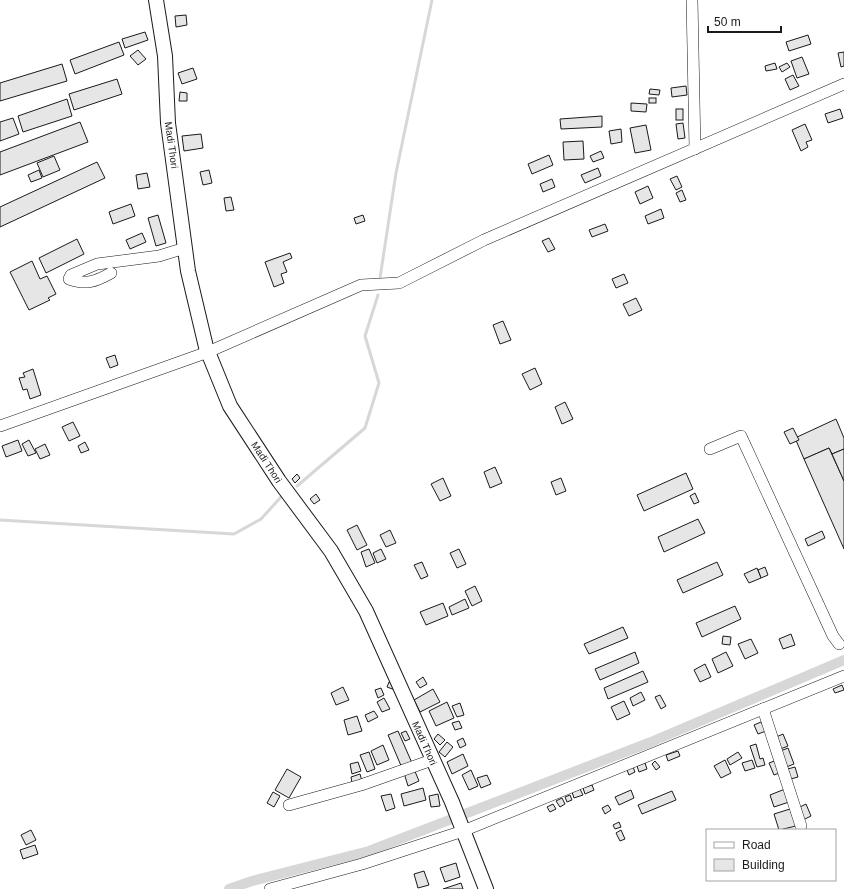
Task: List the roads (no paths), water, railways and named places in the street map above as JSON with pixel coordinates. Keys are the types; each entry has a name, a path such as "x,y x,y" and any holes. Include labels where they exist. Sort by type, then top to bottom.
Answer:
{"main road":[{"name":"Madi Thori","path":"156,0 165,56 168,123 188,271 208,352 230,406 279,481 331,551 366,611 453,805 486,889"}],"street":[{"path":"692,0 695,149"},
{"path":"0,426 208,352 361,285 399,283 484,240 844,84"},
{"path":"111,273 98,280 81,284 69,279 71,275 97,264 160,256 185,248"},
{"path":"710,449 741,436 833,636 839,644"},
{"path":"270,889 362,864 462,827 763,710 844,676"},
{"path":"763,710 801,826"},
{"path":"289,805 361,785 432,760"}],"waterway":[{"path":"380,278 396,173 432,0"},
{"path":"297,486 365,428 379,383 365,336 378,295"},
{"path":"0,520 234,534 261,519 281,497"},
{"path":"229,889 252,881 369,851 651,742 844,660"}]}
